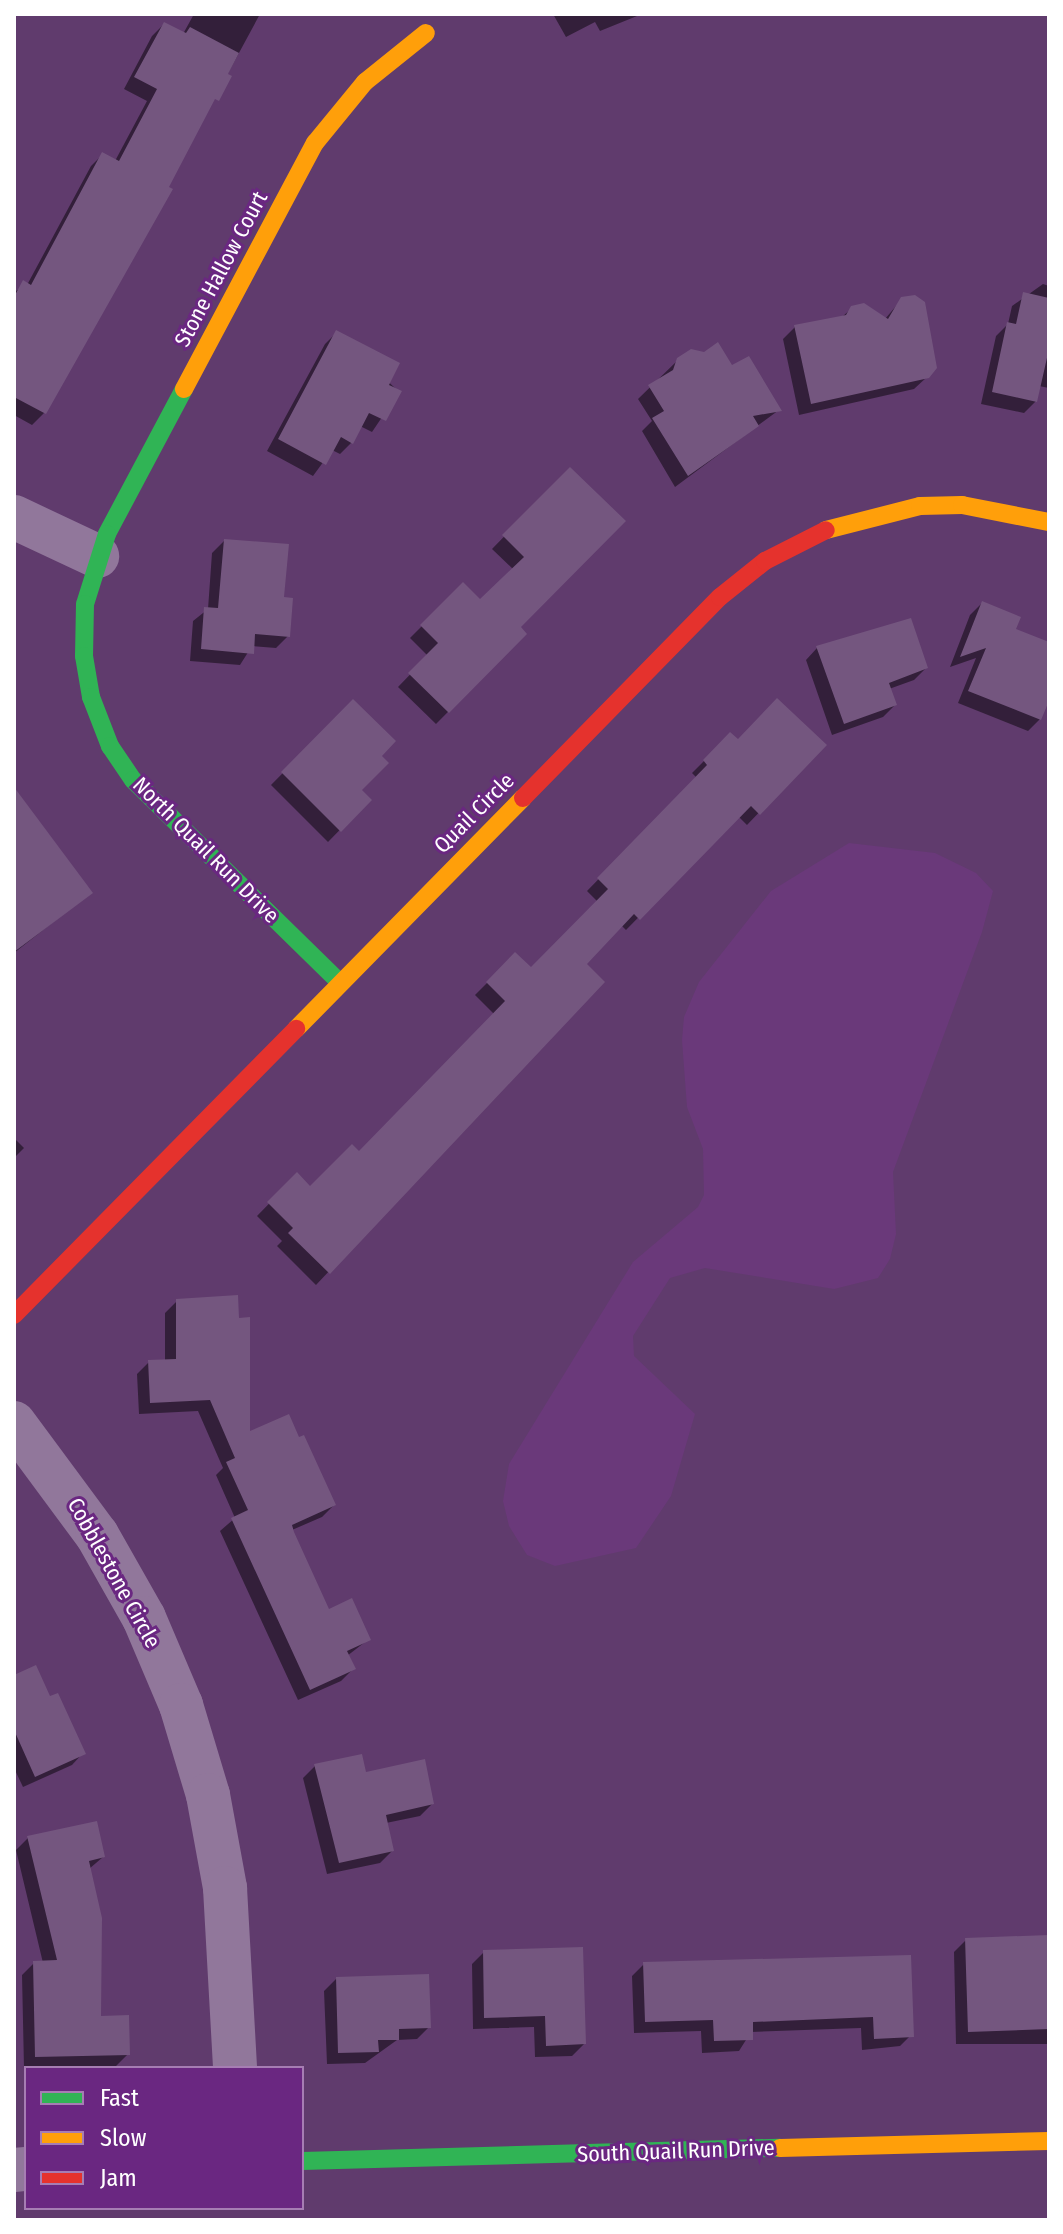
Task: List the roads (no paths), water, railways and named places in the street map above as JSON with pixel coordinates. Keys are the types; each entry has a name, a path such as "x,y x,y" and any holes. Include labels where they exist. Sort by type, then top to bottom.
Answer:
{"street":[{"name":"Stone Hallow Court","path":"97,556 315,143 365,82 426,33"},
{"name":"Quail Circle","path":"14,1315 720,597 765,561 817,532 920,506 962,505 1049,522"},
{"path":"14,517 97,556"},
{"name":"North Quail Run Drive","path":"97,556 85,604 84,656 91,697 110,746 133,780 340,983"},
{"name":"Cobblestone Circle","path":"14,1423 97,1535 144,1618 181,1705 208,1795 225,1888 235,2066"},
{"name":"South Quail Run Drive","path":"304,2161 1049,2141"}]}
